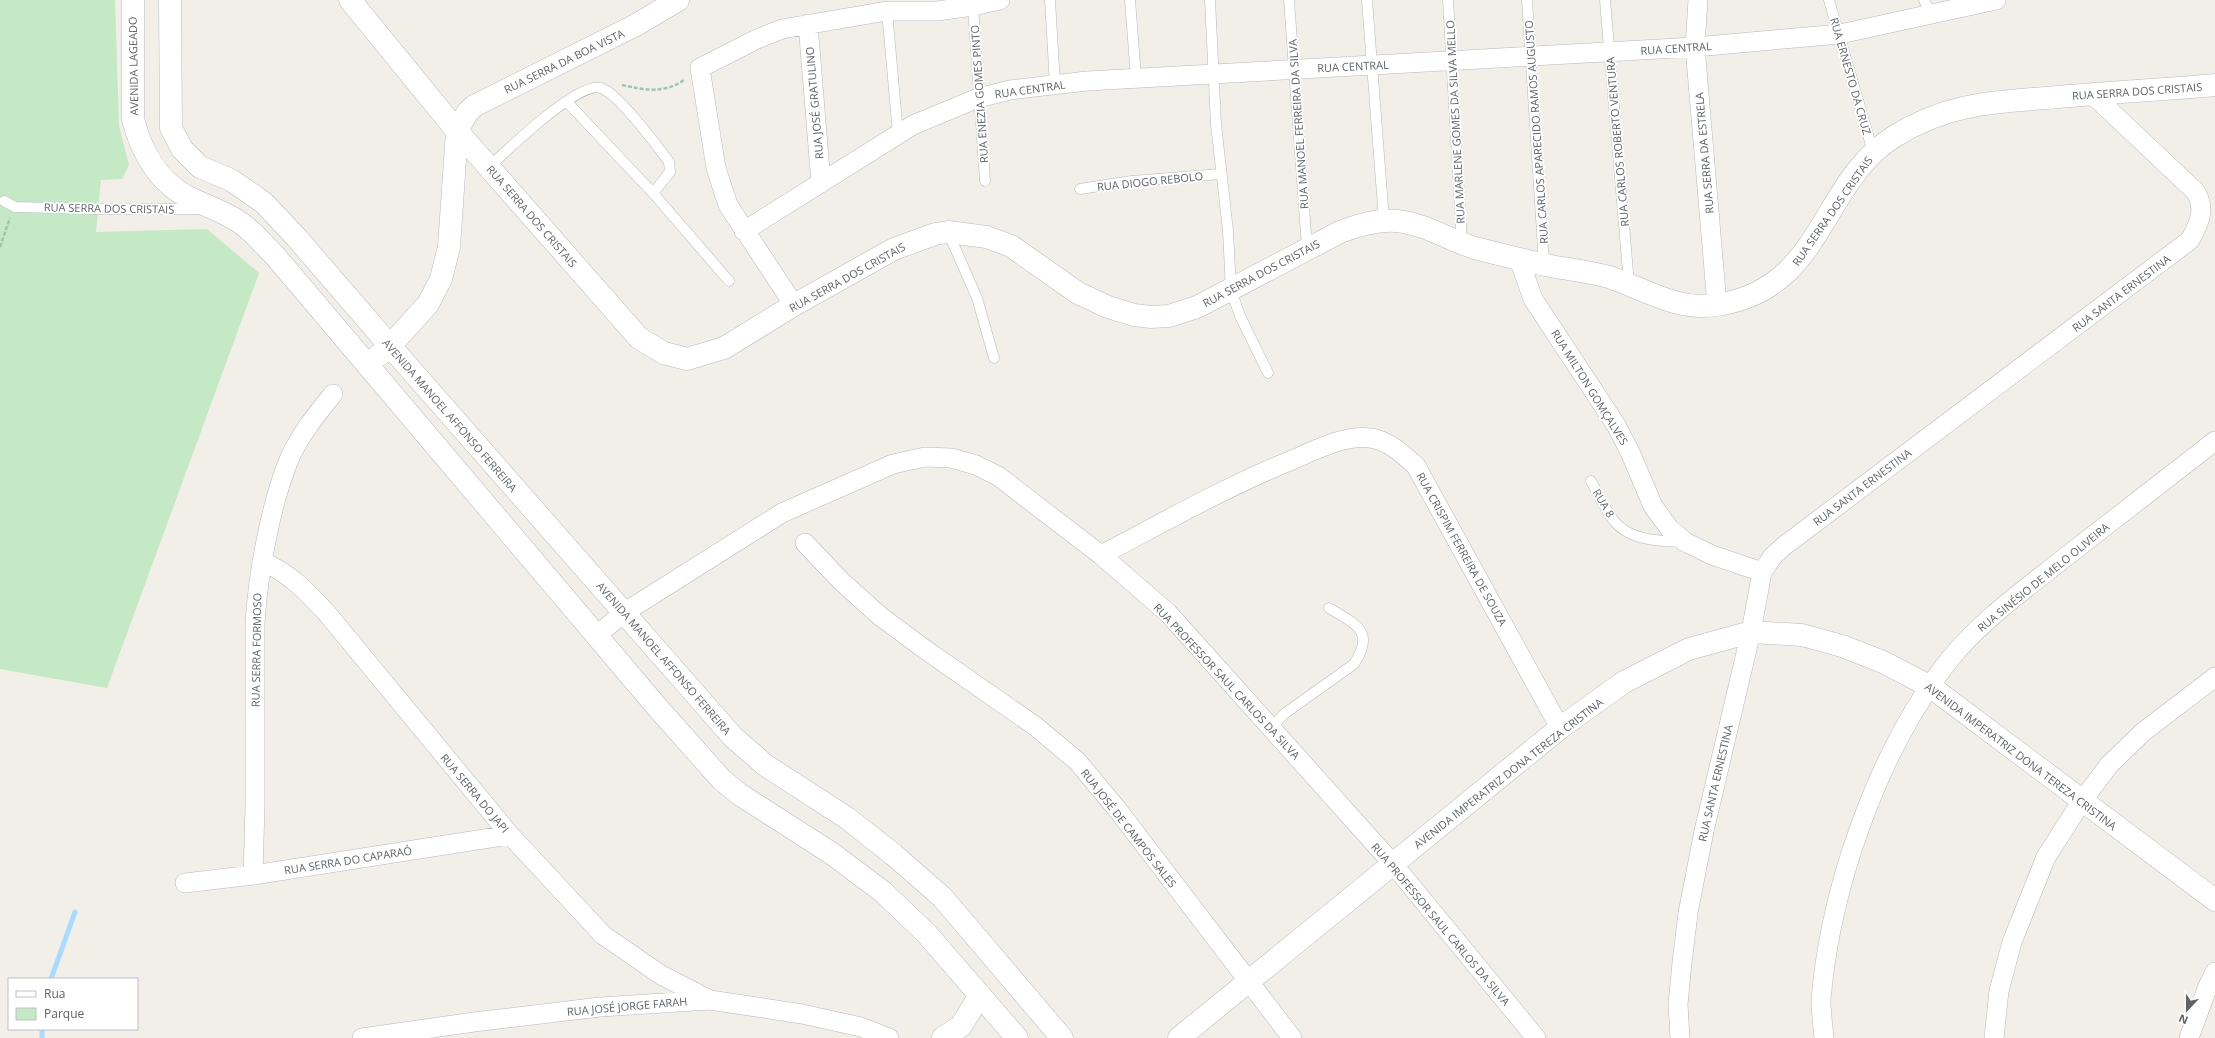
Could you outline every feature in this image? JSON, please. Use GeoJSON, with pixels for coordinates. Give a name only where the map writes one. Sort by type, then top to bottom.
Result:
{"type":"FeatureCollection","features":[{"type":"Feature","properties":{"kind":"main road","name":"AVENIDA LAGEADO"},"geometry":{"type":"LineString","coordinates":[[133,0],[133,119],[138,138],[148,158],[165,180],[187,197],[215,209],[238,222],[276,257],[367,364]]}},
{"type":"Feature","properties":{"kind":"main road"},"geometry":{"type":"LineString","coordinates":[[138,138],[171,128],[170,0]]}},
{"type":"Feature","properties":{"kind":"main road","name":"RUA SERRA DOS CRISTAIS"},"geometry":{"type":"LineString","coordinates":[[350,0],[457,131],[639,338],[664,353],[687,359],[724,348],[794,305],[894,249],[922,238],[948,232],[987,237],[1011,246],[1078,293],[1108,306],[1134,314],[1151,317],[1169,316],[1197,307],[1307,248],[1357,225],[1384,220],[1416,224],[1462,243],[1519,259],[1607,277],[1629,284],[1666,300],[1691,307],[1718,305],[1756,293],[1782,278],[1801,257],[1850,181],[1873,152],[1913,126],[1943,112],[1984,103],[2215,85]]}},
{"type":"Feature","properties":{"kind":"main road","name":"RUA SERRA DA BOA VISTA"},"geometry":{"type":"LineString","coordinates":[[457,131],[467,113],[474,106],[636,25],[678,0]]}},
{"type":"Feature","properties":{"kind":"main road","name":"AVENIDA MANOEL AFFONSO FERREIRA"},"geometry":{"type":"LineString","coordinates":[[171,128],[182,149],[189,158],[200,167],[231,180],[253,194],[264,203],[300,241],[390,346],[733,737],[765,765],[853,823],[894,855],[942,897],[1062,1038]]}},
{"type":"Feature","properties":{"kind":"main road"},"geometry":{"type":"LineString","coordinates":[[457,131],[449,247],[441,280],[428,304],[390,346],[367,364],[721,779],[739,794],[830,853],[883,892],[926,933],[1017,1038]]}},
{"type":"Feature","properties":{"kind":"main road","name":"AVENIDA IMPERATRIZ DONA TEREZA CRISTINA"},"geometry":{"type":"LineString","coordinates":[[1179,1038],[1248,984],[1560,728],[1624,682],[1689,649],[1751,632],[1802,635],[1842,646],[1883,662],[1931,687],[2215,900]]}},
{"type":"Feature","properties":{"kind":"main road"},"geometry":{"type":"LineString","coordinates":[[943,1038],[961,1026],[980,994]]}},
{"type":"Feature","properties":{"kind":"street"},"geometry":{"type":"LineString","coordinates":[[794,305],[728,205],[716,168],[700,68],[757,39],[782,29],[890,6],[937,11],[973,6],[1000,0]]}},
{"type":"Feature","properties":{"kind":"street","name":"RUA SERRA DA ESTRELA"},"geometry":{"type":"LineString","coordinates":[[1698,0],[1695,47],[1718,305]]}},
{"type":"Feature","properties":{"kind":"street","name":"RUA CENTRAL"},"geometry":{"type":"LineString","coordinates":[[744,231],[913,125],[978,98],[1010,90],[1136,78],[1215,75],[1695,47],[1840,34],[1927,7],[1996,0]]}},
{"type":"Feature","properties":{"kind":"street","name":"RUA JOSÉ GRATULINO"},"geometry":{"type":"LineString","coordinates":[[808,24],[821,183]]}},
{"type":"Feature","properties":{"kind":"street","name":"RUA SANTA ERNESTINA"},"geometry":{"type":"LineString","coordinates":[[1680,1038],[1678,1004],[1688,913],[1704,831],[1751,632],[1762,572],[1773,556],[1784,546],[2190,240],[2200,220],[2202,210],[2201,201],[2196,192],[2092,94]]}},
{"type":"Feature","properties":{"kind":"street","name":"RUA MILTON GOMÇALVES"},"geometry":{"type":"LineString","coordinates":[[1519,259],[1533,299],[1616,425],[1630,452],[1653,506],[1669,528],[1685,542],[1712,555],[1762,572]]}},
{"type":"Feature","properties":{"kind":"street","name":"RUA SERRA FORMOSO"},"geometry":{"type":"LineString","coordinates":[[253,875],[255,806],[254,623],[262,561],[288,462],[308,424],[333,394]]}},
{"type":"Feature","properties":{"kind":"street","name":"RUA CRISPIM FERREIRA DE SOUZA"},"geometry":{"type":"LineString","coordinates":[[1101,555],[1245,479],[1348,439],[1371,438],[1400,451],[1416,466],[1560,728]]}},
{"type":"Feature","properties":{"kind":"street","name":"RUA SINÉSIO DE MELO OLIVEIRA"},"geometry":{"type":"LineString","coordinates":[[1824,1038],[1821,1002],[1827,954],[1842,880],[1862,817],[1886,760],[1904,725],[1950,659],[1976,631],[2016,596],[2215,441]]}},
{"type":"Feature","properties":{"kind":"street","name":"RUA PROFESSOR SAUL CARLOS DA SILVA"},"geometry":{"type":"LineString","coordinates":[[597,635],[624,612],[782,513],[893,464],[925,457],[951,458],[976,465],[998,476],[1101,555],[1168,613],[1393,864],[1536,1038]]}},
{"type":"Feature","properties":{"kind":"street","name":"RUA JOSÉ DE CAMPOS SALES"},"geometry":{"type":"LineString","coordinates":[[805,543],[841,581],[880,616],[923,648],[1035,726],[1076,761],[1116,808],[1248,984],[1292,1038]]}},
{"type":"Feature","properties":{"kind":"street","name":"RUA SERRA DO JAPI"},"geometry":{"type":"LineString","coordinates":[[262,561],[283,571],[300,584],[325,611],[510,836],[603,935],[661,974],[710,1000]]}},
{"type":"Feature","properties":{"kind":"street"},"geometry":{"type":"LineString","coordinates":[[1994,1038],[1999,991],[2012,942],[2046,857],[2082,801],[2109,765],[2143,732],[2215,677]]}},
{"type":"Feature","properties":{"kind":"street","name":"RUA SERRA DO CAPARAÓ"},"geometry":{"type":"LineString","coordinates":[[185,883],[253,875],[510,836]]}},
{"type":"Feature","properties":{"kind":"street"},"geometry":{"type":"LineString","coordinates":[[2189,1038],[2208,986],[2215,972]]}},
{"type":"Feature","properties":{"kind":"street","name":"RUA JOSÉ JORGE FARAH"},"geometry":{"type":"LineString","coordinates":[[362,1038],[474,1022],[600,1007],[710,1000],[753,1005],[861,1027],[889,1038]]}},
{"type":"Feature","properties":{"kind":"lane"},"geometry":{"type":"LineString","coordinates":[[1050,0],[1055,85]]}},
{"type":"Feature","properties":{"kind":"lane"},"geometry":{"type":"LineString","coordinates":[[1130,0],[1136,78]]}},
{"type":"Feature","properties":{"kind":"lane"},"geometry":{"type":"LineString","coordinates":[[1210,0],[1221,174],[1231,290],[1240,316],[1268,373]]}},
{"type":"Feature","properties":{"kind":"lane","name":"RUA MANOEL FERREIRA DA SILVA"},"geometry":{"type":"LineString","coordinates":[[1289,0],[1307,248]]}},
{"type":"Feature","properties":{"kind":"lane"},"geometry":{"type":"LineString","coordinates":[[1367,0],[1384,220]]}},
{"type":"Feature","properties":{"kind":"lane","name":"RUA MARLENE GOMES DA SILVA MELLO"},"geometry":{"type":"LineString","coordinates":[[1448,0],[1462,243]]}},
{"type":"Feature","properties":{"kind":"lane","name":"RUA CARLOS APARECIDO RAMOS AUGUSTO"},"geometry":{"type":"LineString","coordinates":[[1527,0],[1532,56],[1544,265]]}},
{"type":"Feature","properties":{"kind":"lane","name":"RUA CARLOS ROBERTO VENTURA"},"geometry":{"type":"LineString","coordinates":[[1605,0],[1629,284]]}},
{"type":"Feature","properties":{"kind":"lane","name":"RUA ERNESTO DA CRUZ"},"geometry":{"type":"LineString","coordinates":[[1829,0],[1873,152]]}},
{"type":"Feature","properties":{"kind":"lane"},"geometry":{"type":"LineString","coordinates":[[890,6],[898,134]]}},
{"type":"Feature","properties":{"kind":"lane","name":"RUA ENEZIA GOMES PINTO"},"geometry":{"type":"LineString","coordinates":[[973,6],[978,98],[985,181]]}},
{"type":"Feature","properties":{"kind":"lane"},"geometry":{"type":"LineString","coordinates":[[489,167],[549,114],[583,90],[594,87],[602,88],[617,99],[669,162],[670,172],[653,193]]}},
{"type":"Feature","properties":{"kind":"lane"},"geometry":{"type":"LineString","coordinates":[[567,102],[653,193],[729,281]]}},
{"type":"Feature","properties":{"kind":"lane","name":"RUA DIOGO REBOLO"},"geometry":{"type":"LineString","coordinates":[[1080,188],[1132,181],[1221,174]]}},
{"type":"Feature","properties":{"kind":"lane","name":"RUA SERRA DOS CRISTAIS"},"geometry":{"type":"LineString","coordinates":[[4,201],[15,207],[215,209]]}},
{"type":"Feature","properties":{"kind":"lane"},"geometry":{"type":"LineString","coordinates":[[948,232],[977,298],[994,358]]}},
{"type":"Feature","properties":{"kind":"lane","name":"RUA 8"},"geometry":{"type":"LineString","coordinates":[[1591,481],[1615,522],[1636,536],[1661,542],[1685,542]]}},
{"type":"Feature","properties":{"kind":"lane"},"geometry":{"type":"LineString","coordinates":[[1271,728],[1284,714],[1354,664],[1362,652],[1364,639],[1358,626],[1329,608]]}},
{"type":"Feature","properties":{"kind":"path"},"geometry":{"type":"LineString","coordinates":[[616,84],[656,91],[675,86],[700,68]]}},
{"type":"Feature","properties":{"kind":"path"},"geometry":{"type":"LineString","coordinates":[[0,247],[15,207]]}},
{"type":"Feature","properties":{"kind":"green space"},"geometry":{"type":"Polygon","coordinates":[[[0,0],[115,0],[119,126],[129,165],[122,179],[101,180],[96,232],[207,229],[259,273],[107,688],[0,669],[0,0]]]}},
{"type":"Feature","properties":{"kind":"waterway"},"geometry":{"type":"LineString","coordinates":[[51,978],[75,912]]}},
{"type":"Feature","properties":{"kind":"waterway"},"geometry":{"type":"LineString","coordinates":[[42,1030],[42,1038]]}}]}
